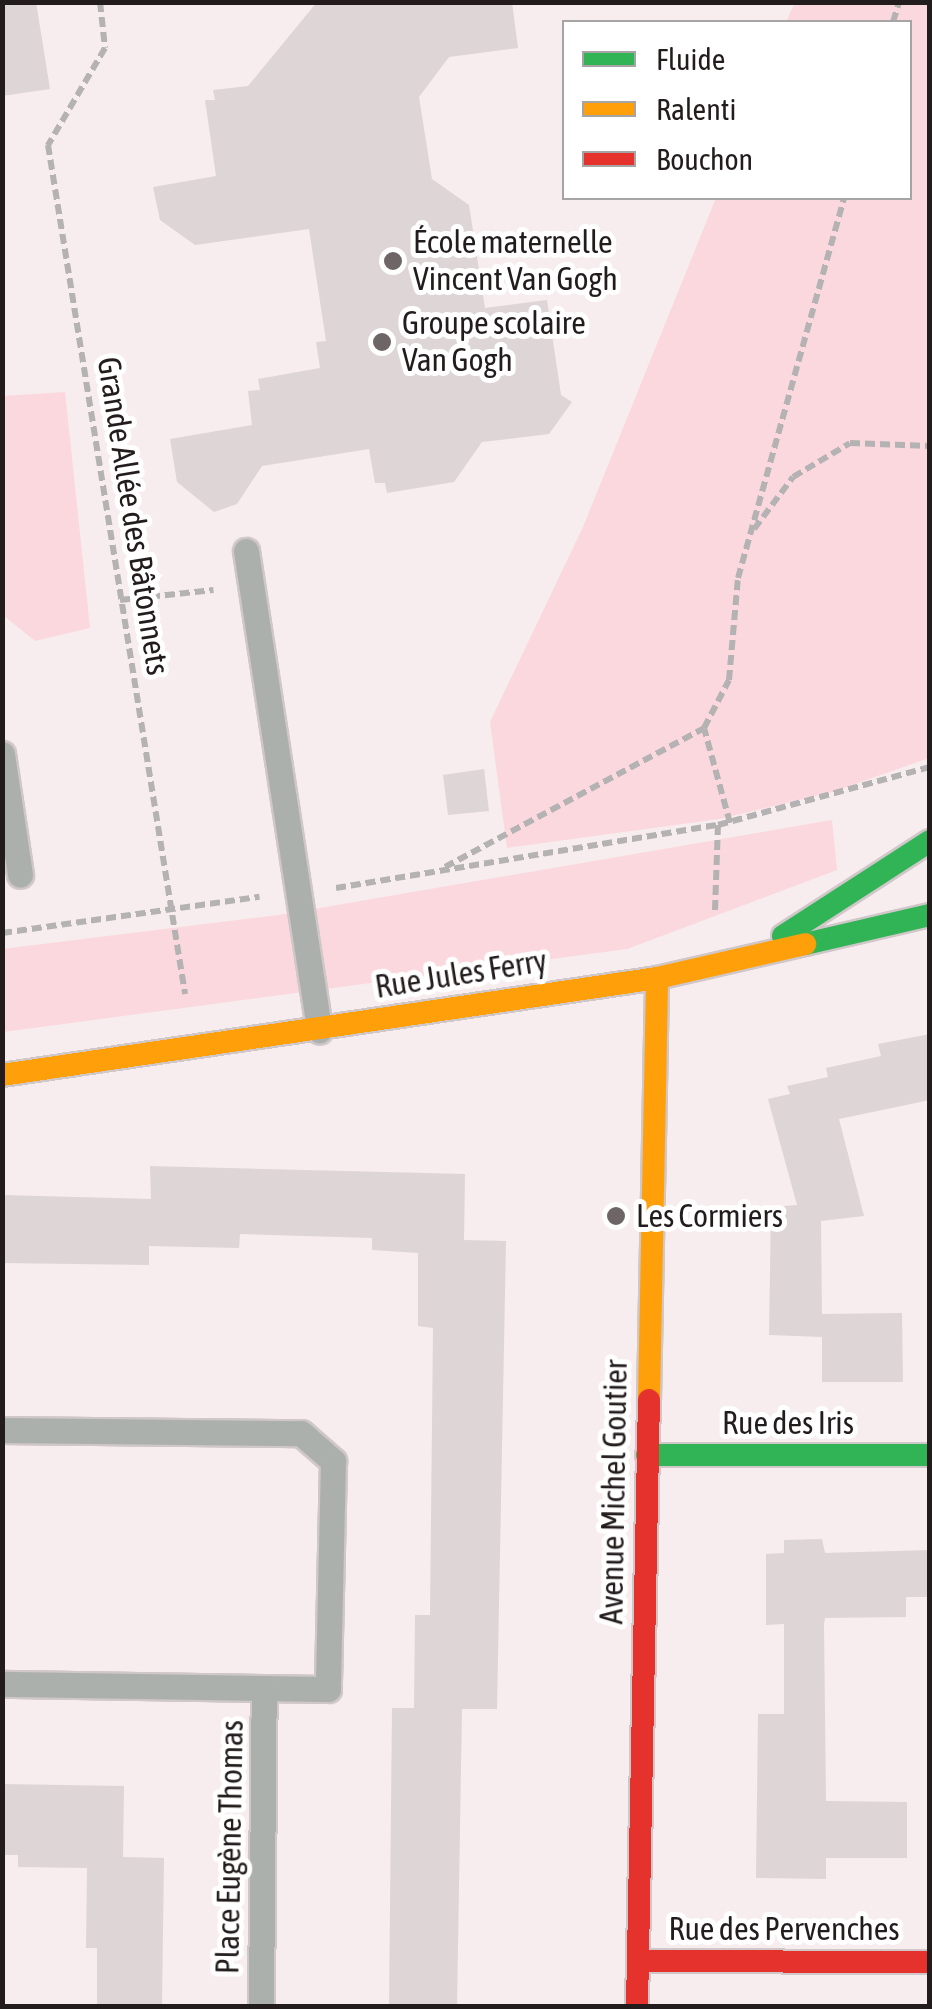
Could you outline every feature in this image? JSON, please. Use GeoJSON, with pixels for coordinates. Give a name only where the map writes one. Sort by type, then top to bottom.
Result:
{"type":"FeatureCollection","features":[{"type":"Feature","properties":{"kind":"street"},"geometry":{"type":"LineString","coordinates":[[747,959],[930,841]]}},
{"type":"Feature","properties":{"kind":"street","name":"Rue Jules Ferry"},"geometry":{"type":"LineString","coordinates":[[2,1075],[194,1051],[657,978],[928,917]]}},
{"type":"Feature","properties":{"kind":"street","name":"Avenue Michel Goutier"},"geometry":{"type":"LineString","coordinates":[[637,2006],[657,978]]}},
{"type":"Feature","properties":{"kind":"street","name":"Rue des Iris"},"geometry":{"type":"LineString","coordinates":[[648,1455],[930,1455]]}},
{"type":"Feature","properties":{"kind":"street","name":"Rue des Pervenches"},"geometry":{"type":"LineString","coordinates":[[638,1962],[930,1962]]}},
{"type":"Feature","properties":{"kind":"lane"},"geometry":{"type":"LineString","coordinates":[[246,551],[319,1030]]}},
{"type":"Feature","properties":{"kind":"lane"},"geometry":{"type":"LineString","coordinates":[[2,754],[20,875]]}},
{"type":"Feature","properties":{"kind":"lane","name":"Place Eugène Thomas"},"geometry":{"type":"LineString","coordinates":[[2,1430],[300,1433],[334,1461],[328,1689],[2,1684]]}},
{"type":"Feature","properties":{"kind":"lane","name":"Place Eugène Thomas"},"geometry":{"type":"LineString","coordinates":[[261,2006],[264,1688]]}},
{"type":"Feature","properties":{"kind":"path","name":"Grande Allée des Bâtonnets"},"geometry":{"type":"LineString","coordinates":[[100,2],[106,48],[48,145],[194,1051]]}},
{"type":"Feature","properties":{"kind":"path"},"geometry":{"type":"LineString","coordinates":[[438,872],[704,728],[729,680],[738,578],[843,200]]}},
{"type":"Feature","properties":{"kind":"path"},"geometry":{"type":"LineString","coordinates":[[750,534],[792,478],[850,443],[930,446]]}},
{"type":"Feature","properties":{"kind":"path"},"geometry":{"type":"LineString","coordinates":[[120,600],[251,586]]}},
{"type":"Feature","properties":{"kind":"path"},"geometry":{"type":"LineString","coordinates":[[704,728],[730,823]]}},
{"type":"Feature","properties":{"kind":"path"},"geometry":{"type":"LineString","coordinates":[[320,890],[718,826],[930,767]]}},
{"type":"Feature","properties":{"kind":"path"},"geometry":{"type":"LineString","coordinates":[[714,922],[718,826]]}},
{"type":"Feature","properties":{"kind":"path"},"geometry":{"type":"LineString","coordinates":[[2,933],[277,895]]}},
{"type":"Feature","properties":{"kind":"shaded area"},"geometry":{"type":"Polygon","coordinates":[[[795,2],[929,3],[929,758],[832,792],[719,819],[507,848],[490,722],[583,527],[715,200],[912,200],[912,20],[787,20],[795,2]]]}},
{"type":"Feature","properties":{"kind":"shaded area"},"geometry":{"type":"Polygon","coordinates":[[[65,392],[90,628],[35,641],[3,615],[3,396],[65,392]]]}},
{"type":"Feature","properties":{"kind":"shaded area"},"geometry":{"type":"Polygon","coordinates":[[[832,820],[837,870],[627,949],[3,1032],[2,949],[279,915],[832,820]]]}},
{"type":"Feature","properties":{"kind":"building"},"geometry":{"type":"Polygon","coordinates":[[[2,2],[36,2],[50,89],[2,96],[2,2]]]}},
{"type":"Feature","properties":{"kind":"building"},"geometry":{"type":"Polygon","coordinates":[[[317,2],[512,2],[518,48],[449,57],[419,97],[432,179],[469,205],[485,308],[547,300],[561,395],[572,402],[549,434],[482,442],[454,482],[387,493],[385,483],[375,483],[369,449],[262,466],[237,504],[214,512],[177,482],[170,439],[252,425],[248,391],[260,390],[258,379],[320,368],[316,342],[326,341],[309,229],[195,245],[160,220],[153,187],[216,176],[205,100],[215,100],[213,90],[248,86],[317,2]]]}},
{"type":"Feature","properties":{"kind":"building"},"geometry":{"type":"Polygon","coordinates":[[[484,769],[489,811],[448,815],[443,775],[484,769]]]}},
{"type":"Feature","properties":{"kind":"building"},"geometry":{"type":"Polygon","coordinates":[[[930,1034],[930,1100],[839,1119],[864,1216],[821,1221],[822,1314],[902,1313],[903,1382],[822,1382],[822,1337],[769,1335],[771,1207],[797,1205],[768,1099],[790,1094],[787,1086],[828,1077],[826,1068],[881,1056],[878,1044],[930,1034]]]}},
{"type":"Feature","properties":{"kind":"building"},"geometry":{"type":"Polygon","coordinates":[[[150,1166],[465,1174],[464,1240],[506,1241],[497,1709],[462,1709],[457,2006],[389,2006],[392,1708],[414,1708],[415,1615],[430,1615],[433,1328],[418,1326],[418,1253],[372,1250],[372,1238],[240,1234],[239,1248],[149,1246],[149,1265],[2,1263],[2,1195],[151,1199],[150,1166]]]}},
{"type":"Feature","properties":{"kind":"building"},"geometry":{"type":"Polygon","coordinates":[[[822,1539],[825,1553],[930,1550],[930,1597],[906,1597],[906,1617],[825,1618],[824,1624],[826,1801],[907,1802],[907,1858],[826,1858],[826,1879],[756,1878],[758,1714],[784,1714],[784,1624],[766,1625],[766,1554],[784,1553],[784,1540],[822,1539]]]}},
{"type":"Feature","properties":{"kind":"building"},"geometry":{"type":"Polygon","coordinates":[[[2,1784],[124,1786],[123,1857],[164,1858],[162,2006],[97,2006],[97,1948],[86,1948],[87,1868],[18,1867],[18,1855],[2,1855],[2,1784]]]}},
{"type":"Feature","properties":{"kind":"traffic: fast"},"geometry":{"type":"LineString","coordinates":[[783,936],[930,841]]}},
{"type":"Feature","properties":{"kind":"traffic: fast"},"geometry":{"type":"LineString","coordinates":[[805,944],[930,915]]}},
{"type":"Feature","properties":{"kind":"traffic: fast"},"geometry":{"type":"LineString","coordinates":[[647,1455],[930,1455]]}},
{"type":"Feature","properties":{"kind":"traffic: slow"},"geometry":{"type":"LineString","coordinates":[[2,1075],[657,978],[805,944]]}},
{"type":"Feature","properties":{"kind":"traffic: slow"},"geometry":{"type":"LineString","coordinates":[[649,1400],[657,978]]}},
{"type":"Feature","properties":{"kind":"traffic: jam"},"geometry":{"type":"LineString","coordinates":[[637,2006],[649,1400]]}},
{"type":"Feature","properties":{"kind":"traffic: jam"},"geometry":{"type":"LineString","coordinates":[[638,1961],[930,1962]]}},
{"type":"Feature","properties":{"kind":"place","name":"École maternelle Vincent Van Gogh"},"geometry":{"type":"Point","coordinates":[393,261]}},
{"type":"Feature","properties":{"kind":"place","name":"Groupe scolaire Van Gogh"},"geometry":{"type":"Point","coordinates":[382,342]}},
{"type":"Feature","properties":{"kind":"place","name":"Les Cormiers"},"geometry":{"type":"Point","coordinates":[616,1216]}}]}
